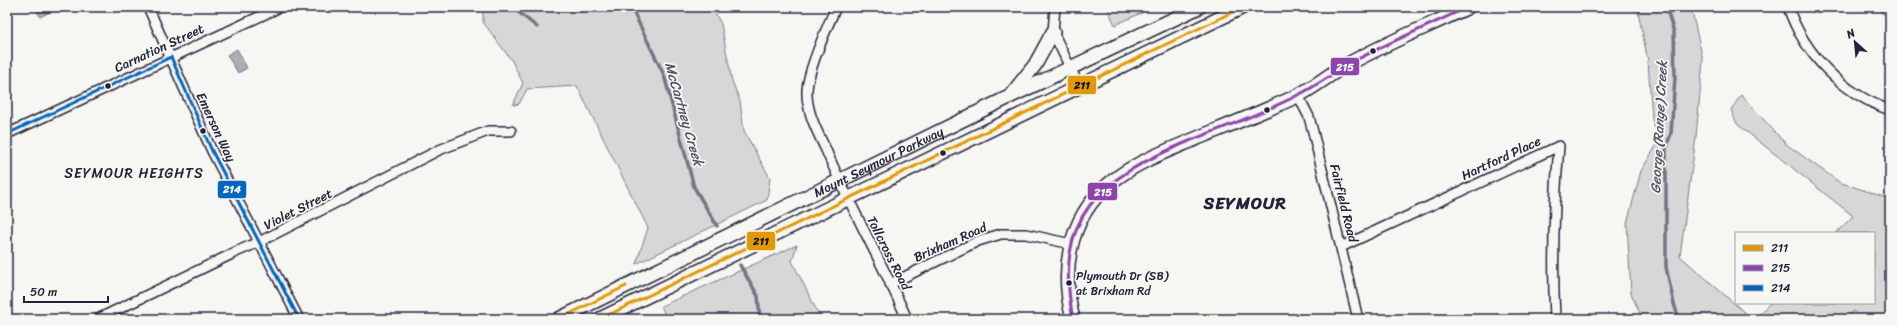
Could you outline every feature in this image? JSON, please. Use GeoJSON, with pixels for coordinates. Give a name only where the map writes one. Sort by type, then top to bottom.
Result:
{"type":"FeatureCollection","features":[{"type":"Feature","properties":{"kind":"main road","name":"Mount Seymour Parkway"},"geometry":{"type":"LineString","coordinates":[[559,319],[1010,97],[1199,7]]}},
{"type":"Feature","properties":{"kind":"main road","name":"Mount Seymour Parkway"},"geometry":{"type":"LineString","coordinates":[[600,319],[1243,7]]}},
{"type":"Feature","properties":{"kind":"main road"},"geometry":{"type":"LineString","coordinates":[[1073,319],[1066,280],[1071,244],[1079,223],[1091,204],[1104,189],[1118,177],[1165,151],[1298,95],[1344,67],[1468,7]]}},
{"type":"Feature","properties":{"kind":"main road"},"geometry":{"type":"LineString","coordinates":[[1010,97],[1035,65],[1053,32]]}},
{"type":"Feature","properties":{"kind":"street","name":"Emerson Way"},"geometry":{"type":"LineString","coordinates":[[148,7],[212,151],[299,319]]}},
{"type":"Feature","properties":{"kind":"street","name":"Carnation Street"},"geometry":{"type":"LineString","coordinates":[[7,134],[280,7]]}},
{"type":"Feature","properties":{"kind":"street","name":"Tollcross Road"},"geometry":{"type":"LineString","coordinates":[[836,7],[808,76],[806,90],[811,116],[840,182],[907,319]]}},
{"type":"Feature","properties":{"kind":"street"},"geometry":{"type":"LineString","coordinates":[[1055,7],[1053,32],[1079,86]]}},
{"type":"Feature","properties":{"kind":"street"},"geometry":{"type":"LineString","coordinates":[[1788,7],[1799,33],[1827,70],[1842,84],[1874,104],[1890,110]]}},
{"type":"Feature","properties":{"kind":"street","name":"Fairfield Road"},"geometry":{"type":"LineString","coordinates":[[1298,95],[1309,116],[1358,319]]}},
{"type":"Feature","properties":{"kind":"street","name":"Violet Street"},"geometry":{"type":"LineString","coordinates":[[98,319],[259,242],[439,150],[488,131],[511,131]]}},
{"type":"Feature","properties":{"kind":"street","name":"Hartford Place"},"geometry":{"type":"LineString","coordinates":[[1341,247],[1559,146],[1555,204],[1553,290],[1555,319]]}},
{"type":"Feature","properties":{"kind":"street","name":"Brixham Road"},"geometry":{"type":"LineString","coordinates":[[890,284],[978,241],[1001,234],[1026,234],[1071,244]]}},
{"type":"Feature","properties":{"kind":"shaded area"},"geometry":{"type":"Polygon","coordinates":[[[35,7],[57,7],[58,8],[40,17],[35,7]]]}},
{"type":"Feature","properties":{"kind":"shaded area"},"geometry":{"type":"Polygon","coordinates":[[[483,7],[557,7],[583,12],[584,7],[712,7],[721,24],[732,81],[740,101],[744,131],[770,178],[767,200],[636,264],[648,228],[577,86],[527,89],[519,104],[513,105],[523,83],[512,61],[483,22],[483,7]]]}},
{"type":"Feature","properties":{"kind":"shaded area"},"geometry":{"type":"Polygon","coordinates":[[[1107,7],[1154,7],[1115,25],[1107,7]]]}},
{"type":"Feature","properties":{"kind":"shaded area"},"geometry":{"type":"Polygon","coordinates":[[[1637,7],[1691,7],[1703,60],[1696,137],[1680,256],[1752,319],[1642,319],[1631,293],[1627,223],[1641,171],[1659,141],[1652,119],[1648,61],[1637,7]]]}},
{"type":"Feature","properties":{"kind":"shaded area"},"geometry":{"type":"Polygon","coordinates":[[[1876,7],[1890,7],[1890,21],[1876,7]]]}},
{"type":"Feature","properties":{"kind":"shaded area"},"geometry":{"type":"Polygon","coordinates":[[[237,49],[247,68],[238,73],[227,55],[237,49]]]}},
{"type":"Feature","properties":{"kind":"shaded area"},"geometry":{"type":"Polygon","coordinates":[[[1741,95],[1786,144],[1839,182],[1890,199],[1890,319],[1859,319],[1854,311],[1845,319],[1755,319],[1769,304],[1875,304],[1875,232],[1837,232],[1853,216],[1737,124],[1731,110],[1741,95]]]}},
{"type":"Feature","properties":{"kind":"shaded area"},"geometry":{"type":"Polygon","coordinates":[[[797,245],[792,261],[821,319],[667,319],[661,306],[797,245]]]}},
{"type":"Feature","properties":{"kind":"waterway"},"geometry":{"type":"LineString","coordinates":[[512,7],[537,27]]}},
{"type":"Feature","properties":{"kind":"waterway","name":"McCartney Creek"},"geometry":{"type":"LineString","coordinates":[[631,7],[664,75],[694,187],[717,226]]}},
{"type":"Feature","properties":{"kind":"waterway","name":"George (Range) Creek"},"geometry":{"type":"LineString","coordinates":[[1666,7],[1674,32],[1675,78],[1671,133],[1666,149],[1666,267],[1674,304],[1679,319]]}},
{"type":"Feature","properties":{"kind":"waterway","name":"McCartney Creek"},"geometry":{"type":"LineString","coordinates":[[740,265],[758,296],[760,319]]}},
{"type":"Feature","properties":{"kind":"transit line","name":"211"},"geometry":{"type":"LineString","coordinates":[[600,319],[1243,7]]}},
{"type":"Feature","properties":{"kind":"transit line","name":"215"},"geometry":{"type":"LineString","coordinates":[[1073,319],[1069,283],[1070,253],[1077,227],[1090,206],[1107,187],[1129,171],[1156,156],[1283,103],[1312,88],[1358,59],[1468,7]]}},
{"type":"Feature","properties":{"kind":"transit line","name":"214"},"geometry":{"type":"LineString","coordinates":[[171,57],[212,151],[299,319]]}},
{"type":"Feature","properties":{"kind":"transit line","name":"214"},"geometry":{"type":"LineString","coordinates":[[7,134],[171,57]]}},
{"type":"Feature","properties":{"kind":"transit line","name":"211"},"geometry":{"type":"LineString","coordinates":[[559,319],[626,286]]}},
{"type":"Feature","properties":{"kind":"place","name":"Plymouth Dr (SB) at Brixham Rd"},"geometry":{"type":"Point","coordinates":[1069,283]}},
{"type":"Feature","properties":{"kind":"district","name":"SEYMOUR HEIGHTS"},"geometry":{"type":"Point","coordinates":[134,173]}},
{"type":"Feature","properties":{"kind":"district","name":"SEYMOUR"},"geometry":{"type":"Point","coordinates":[1245,203]}}]}
